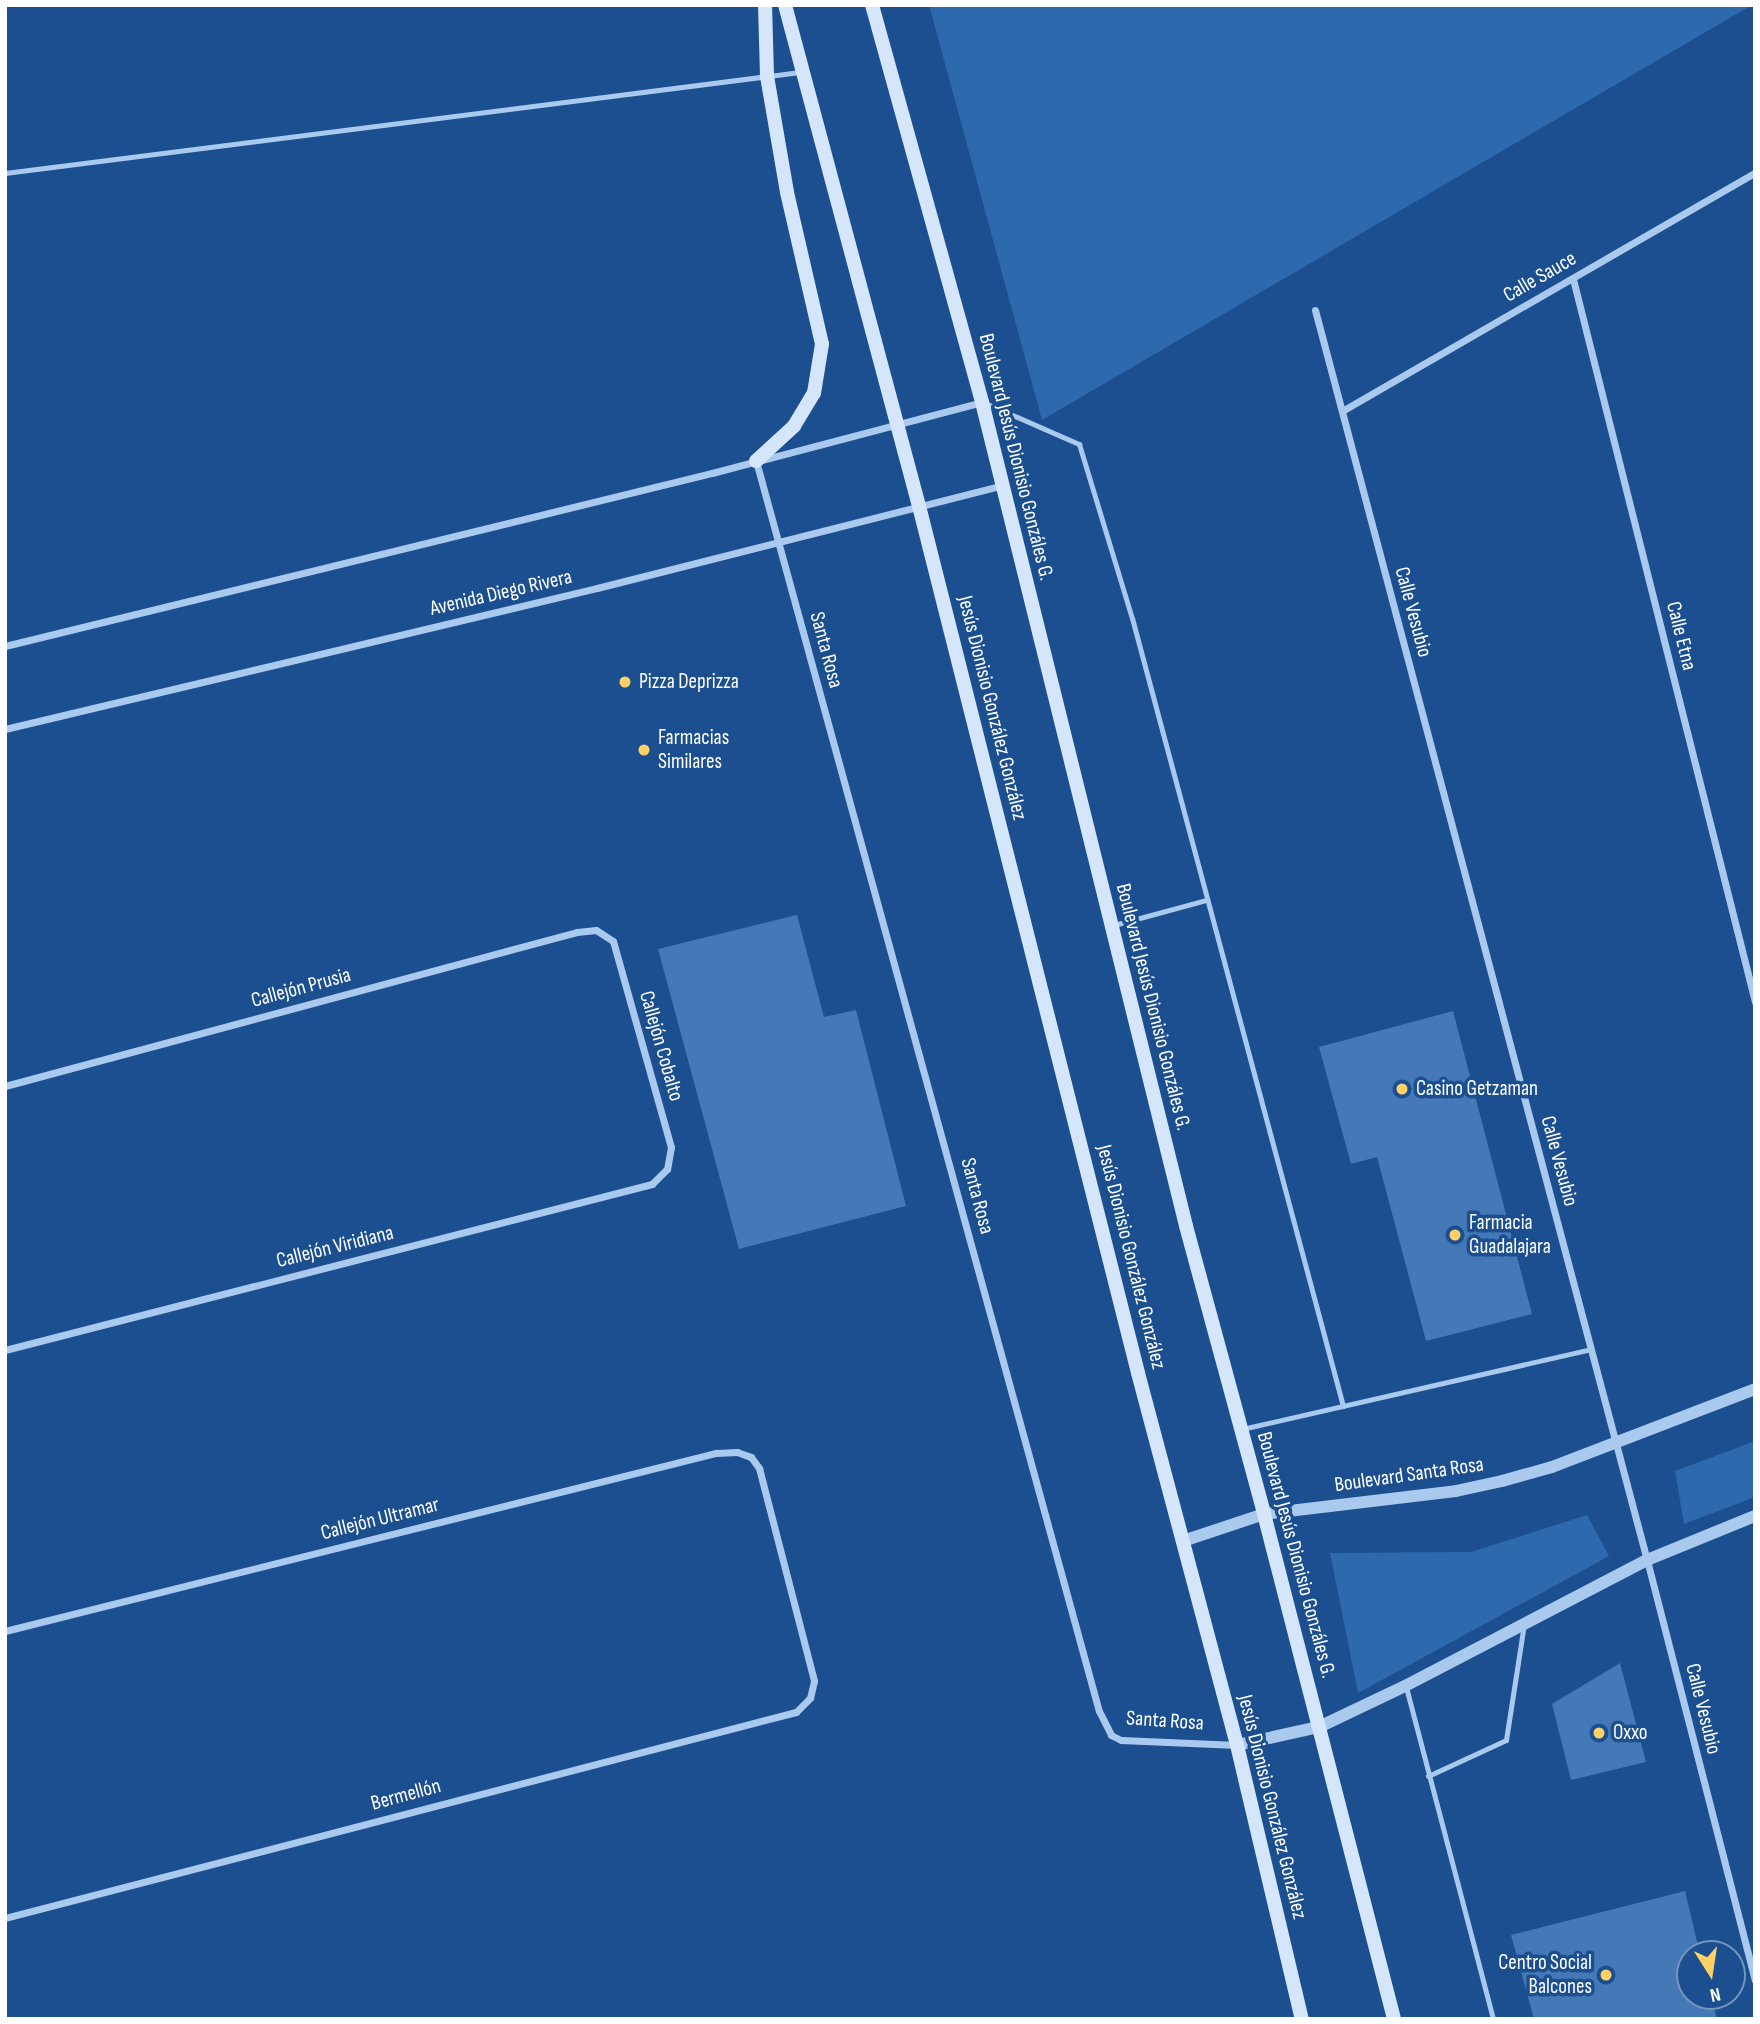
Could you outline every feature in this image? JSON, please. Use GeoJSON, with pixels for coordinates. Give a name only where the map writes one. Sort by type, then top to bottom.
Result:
{"type":"FeatureCollection","features":[{"type":"Feature","properties":{"kind":"main road"},"geometry":{"type":"LineString","coordinates":[[756,461],[794,426],[814,393],[822,344],[787,192],[767,76],[765,5]]}},
{"type":"Feature","properties":{"kind":"main road"},"geometry":{"type":"LineString","coordinates":[[785,5],[919,506]]}},
{"type":"Feature","properties":{"kind":"main road","name":"Boulevard Jesús Dionisio Gonzáles G."},"geometry":{"type":"LineString","coordinates":[[872,5],[982,402],[1186,1226],[1242,1429],[1394,2019]]}},
{"type":"Feature","properties":{"kind":"main road","name":"Jesús Dionisio González González"},"geometry":{"type":"LineString","coordinates":[[919,506],[1182,1541],[1237,1745],[1302,2019]]}},
{"type":"Feature","properties":{"kind":"street","name":"Calle Sauce"},"geometry":{"type":"LineString","coordinates":[[1342,411],[1755,173]]}},
{"type":"Feature","properties":{"kind":"street","name":"Calle Etna"},"geometry":{"type":"LineString","coordinates":[[1573,279],[1755,1002]]}},
{"type":"Feature","properties":{"kind":"street","name":"Calle Vesubio"},"geometry":{"type":"LineString","coordinates":[[1315,310],[1647,1560],[1755,1980]]}},
{"type":"Feature","properties":{"kind":"street"},"geometry":{"type":"LineString","coordinates":[[5,646],[756,461],[982,402]]}},
{"type":"Feature","properties":{"kind":"street","name":"Santa Rosa"},"geometry":{"type":"LineString","coordinates":[[756,461],[1099,1711],[1111,1735],[1121,1740],[1237,1745],[1319,1727]]}},
{"type":"Feature","properties":{"kind":"street","name":"Avenida Diego Rivera"},"geometry":{"type":"LineString","coordinates":[[5,729],[1003,485]]}},
{"type":"Feature","properties":{"kind":"street","name":"Callejón Prusia"},"geometry":{"type":"LineString","coordinates":[[5,1086],[577,932],[596,930],[607,934]]}},
{"type":"Feature","properties":{"kind":"street","name":"Callejón Cobalto"},"geometry":{"type":"LineString","coordinates":[[607,934],[613,941],[671,1147],[667,1169]]}},
{"type":"Feature","properties":{"kind":"street","name":"Callejón Viridiana"},"geometry":{"type":"LineString","coordinates":[[5,1350],[652,1184],[667,1169]]}},
{"type":"Feature","properties":{"kind":"street","name":"Boulevard Santa Rosa"},"geometry":{"type":"LineString","coordinates":[[1182,1541],[1264,1514],[1456,1491],[1552,1467],[1755,1389]]}},
{"type":"Feature","properties":{"kind":"street","name":"Callejón Ultramar"},"geometry":{"type":"LineString","coordinates":[[5,1631],[716,1453],[737,1452],[751,1457],[759,1468],[814,1681],[810,1698]]}},
{"type":"Feature","properties":{"kind":"street"},"geometry":{"type":"LineString","coordinates":[[1319,1727],[1405,1686],[1647,1560],[1755,1516]]}},
{"type":"Feature","properties":{"kind":"street","name":"Bermellón"},"geometry":{"type":"LineString","coordinates":[[5,1918],[796,1712],[810,1698]]}},
{"type":"Feature","properties":{"kind":"lane"},"geometry":{"type":"LineString","coordinates":[[5,173],[803,72]]}},
{"type":"Feature","properties":{"kind":"lane"},"geometry":{"type":"LineString","coordinates":[[982,402],[1079,444],[1132,618],[1343,1406]]}},
{"type":"Feature","properties":{"kind":"lane"},"geometry":{"type":"LineString","coordinates":[[1112,926],[1206,900]]}},
{"type":"Feature","properties":{"kind":"lane"},"geometry":{"type":"LineString","coordinates":[[1242,1429],[1591,1349]]}},
{"type":"Feature","properties":{"kind":"lane"},"geometry":{"type":"LineString","coordinates":[[1428,1776],[1506,1740],[1524,1624]]}},
{"type":"Feature","properties":{"kind":"lane"},"geometry":{"type":"LineString","coordinates":[[1405,1686],[1493,2019]]}},
{"type":"Feature","properties":{"kind":"shaded area"},"geometry":{"type":"Polygon","coordinates":[[[929,5],[1752,5],[1042,420],[929,5]]]}},
{"type":"Feature","properties":{"kind":"shaded area"},"geometry":{"type":"Polygon","coordinates":[[[1755,1441],[1755,1497],[1684,1524],[1675,1471],[1755,1441]]]}},
{"type":"Feature","properties":{"kind":"shaded area"},"geometry":{"type":"Polygon","coordinates":[[[1587,1515],[1609,1556],[1358,1693],[1330,1553],[1471,1552],[1587,1515]]]}},
{"type":"Feature","properties":{"kind":"building"},"geometry":{"type":"Polygon","coordinates":[[[797,915],[824,1017],[856,1010],[906,1206],[739,1249],[658,949],[797,915]]]}},
{"type":"Feature","properties":{"kind":"building"},"geometry":{"type":"Polygon","coordinates":[[[1453,1011],[1532,1314],[1426,1341],[1377,1157],[1351,1164],[1319,1047],[1453,1011]]]}},
{"type":"Feature","properties":{"kind":"building","name":"Oxxo"},"geometry":{"type":"Polygon","coordinates":[[[1620,1663],[1646,1762],[1571,1780],[1552,1704],[1620,1663]]]}},
{"type":"Feature","properties":{"kind":"building","name":"Centro Social Balcones"},"geometry":{"type":"Polygon","coordinates":[[[1685,1891],[1697,1940],[1676,1940],[1676,2010],[1715,2010],[1717,2019],[1534,2019],[1511,1935],[1685,1891]]]}},
{"type":"Feature","properties":{"kind":"place","name":"Pizza Deprizza"},"geometry":{"type":"Point","coordinates":[625,682]}},
{"type":"Feature","properties":{"kind":"place","name":"Farmacias Similares"},"geometry":{"type":"Point","coordinates":[644,750]}},
{"type":"Feature","properties":{"kind":"place","name":"Casino Getzaman"},"geometry":{"type":"Point","coordinates":[1402,1089]}},
{"type":"Feature","properties":{"kind":"place","name":"Farmacia Guadalajara"},"geometry":{"type":"Point","coordinates":[1455,1235]}},
{"type":"Feature","properties":{"kind":"place","name":"Oxxo"},"geometry":{"type":"Point","coordinates":[1599,1733]}},
{"type":"Feature","properties":{"kind":"place","name":"Centro Social Balcones"},"geometry":{"type":"Point","coordinates":[1606,1975]}}]}
